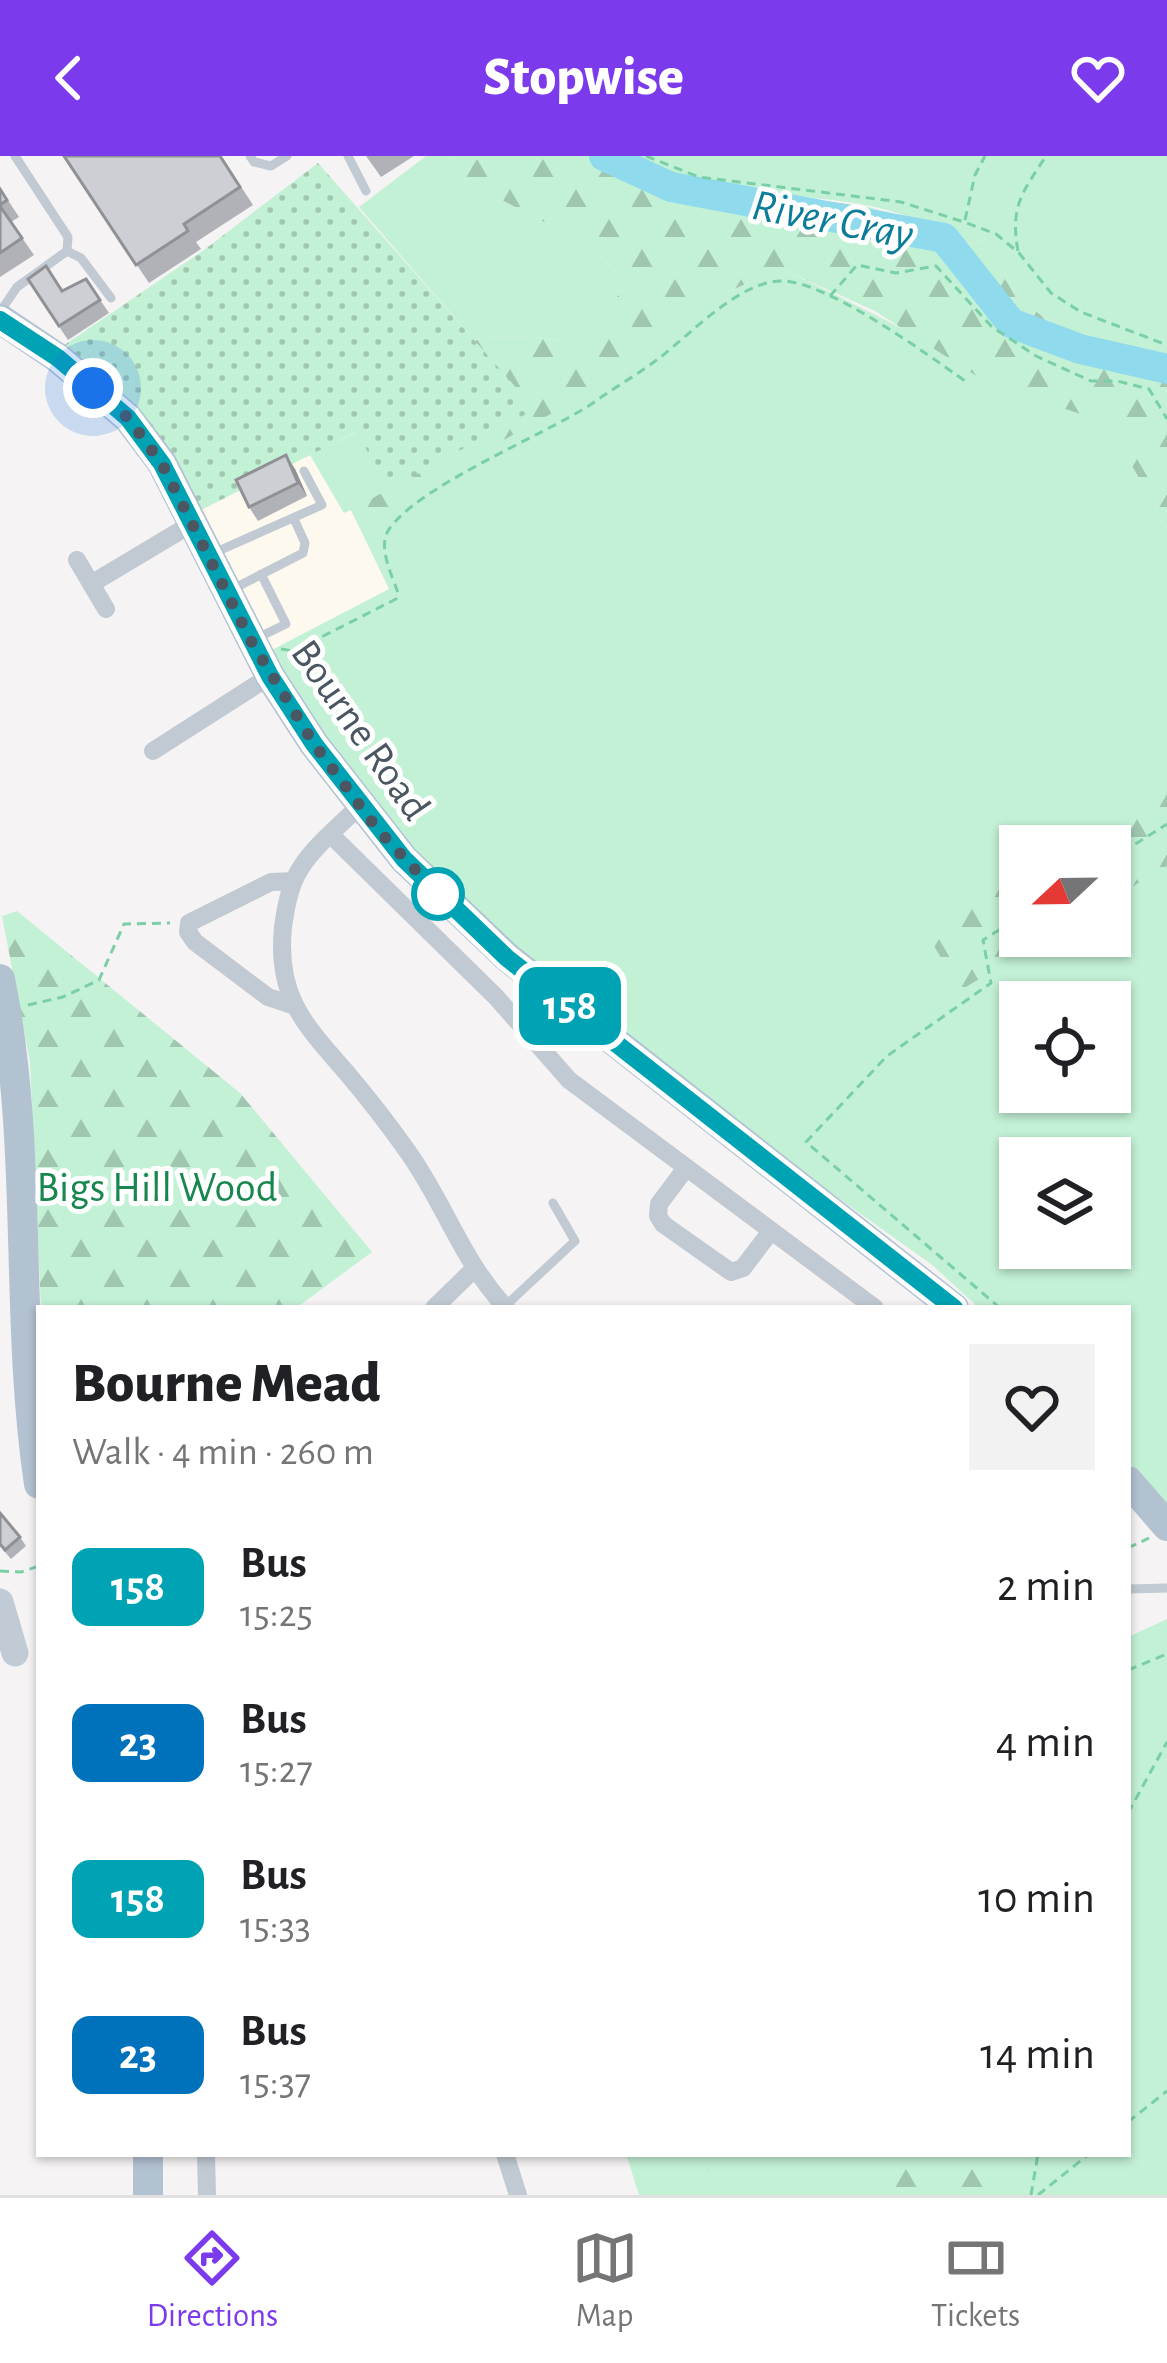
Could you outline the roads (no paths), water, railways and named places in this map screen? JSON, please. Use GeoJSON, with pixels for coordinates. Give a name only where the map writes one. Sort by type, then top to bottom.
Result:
{"type":"FeatureCollection","features":[{"type":"Feature","properties":{"kind":"main road","name":"Bourne Road"},"geometry":{"type":"LineString","coordinates":[[0,316],[128,418],[162,464],[226,592],[359,806],[404,859],[507,958],[947,1305]]}},
{"type":"Feature","properties":{"kind":"main road"},"geometry":{"type":"LineString","coordinates":[[0,979],[12,1014],[23,1162],[26,1356],[36,1454]]}},
{"type":"Feature","properties":{"kind":"main road"},"geometry":{"type":"LineString","coordinates":[[1131,1484],[1167,1526]]}},
{"type":"Feature","properties":{"kind":"main road"},"geometry":{"type":"LineString","coordinates":[[148,2157],[148,2195]]}},
{"type":"Feature","properties":{"kind":"street"},"geometry":{"type":"LineString","coordinates":[[92,584],[193,523]]}},
{"type":"Feature","properties":{"kind":"street"},"geometry":{"type":"LineString","coordinates":[[77,560],[106,609]]}},
{"type":"Feature","properties":{"kind":"street"},"geometry":{"type":"LineString","coordinates":[[153,751],[266,656]]}},
{"type":"Feature","properties":{"kind":"street"},"geometry":{"type":"LineString","coordinates":[[359,806],[303,863],[294,881],[281,944],[292,1005],[304,1027],[411,1156],[472,1270],[503,1305]]}},
{"type":"Feature","properties":{"kind":"street"},"geometry":{"type":"LineString","coordinates":[[331,835],[496,998],[557,1069],[870,1305]]}},
{"type":"Feature","properties":{"kind":"street"},"geometry":{"type":"LineString","coordinates":[[292,1005],[268,997],[195,943],[188,932],[189,923],[271,882],[294,881]]}},
{"type":"Feature","properties":{"kind":"street"},"geometry":{"type":"LineString","coordinates":[[686,1168],[657,1209],[658,1216],[679,1235],[731,1272],[743,1268],[770,1231]]}},
{"type":"Feature","properties":{"kind":"street"},"geometry":{"type":"LineString","coordinates":[[437,1305],[472,1270]]}},
{"type":"Feature","properties":{"kind":"street"},"geometry":{"type":"LineString","coordinates":[[0,1602],[18,1653]]}},
{"type":"Feature","properties":{"kind":"street"},"geometry":{"type":"LineString","coordinates":[[0,1626],[18,1653]]}},
{"type":"Feature","properties":{"kind":"street"},"geometry":{"type":"LineString","coordinates":[[206,2157],[207,2195]]}},
{"type":"Feature","properties":{"kind":"street"},"geometry":{"type":"LineString","coordinates":[[506,2157],[518,2195]]}},
{"type":"Feature","properties":{"kind":"lane"},"geometry":{"type":"LineString","coordinates":[[15,156],[68,237],[68,251]]}},
{"type":"Feature","properties":{"kind":"lane"},"geometry":{"type":"LineString","coordinates":[[250,156],[254,162],[271,166],[287,156]]}},
{"type":"Feature","properties":{"kind":"lane"},"geometry":{"type":"LineString","coordinates":[[347,156],[366,191]]}},
{"type":"Feature","properties":{"kind":"lane"},"geometry":{"type":"LineString","coordinates":[[68,251],[81,258],[110,298]]}},
{"type":"Feature","properties":{"kind":"lane"},"geometry":{"type":"LineString","coordinates":[[0,316],[17,287],[68,251]]}},
{"type":"Feature","properties":{"kind":"lane"},"geometry":{"type":"LineString","coordinates":[[208,556],[264,527],[275,528],[322,505],[304,471]]}},
{"type":"Feature","properties":{"kind":"lane"},"geometry":{"type":"LineString","coordinates":[[226,592],[303,553],[305,542],[294,519]]}},
{"type":"Feature","properties":{"kind":"lane"},"geometry":{"type":"LineString","coordinates":[[261,574],[286,625],[266,656]]}},
{"type":"Feature","properties":{"kind":"lane"},"geometry":{"type":"LineString","coordinates":[[507,1305],[573,1247],[575,1237],[553,1203]]}},
{"type":"Feature","properties":{"kind":"lane"},"geometry":{"type":"LineString","coordinates":[[1131,1589],[1167,1588]]}},
{"type":"Feature","properties":{"kind":"waterway","name":"River Cray"},"geometry":{"type":"LineString","coordinates":[[604,156],[671,187],[944,238],[1011,323],[1080,349],[1167,369]]}},
{"type":"Feature","properties":{"kind":"park label","name":"Bigs Hill Wood"},"geometry":{"type":"Point","coordinates":[157,1186]}}]}
